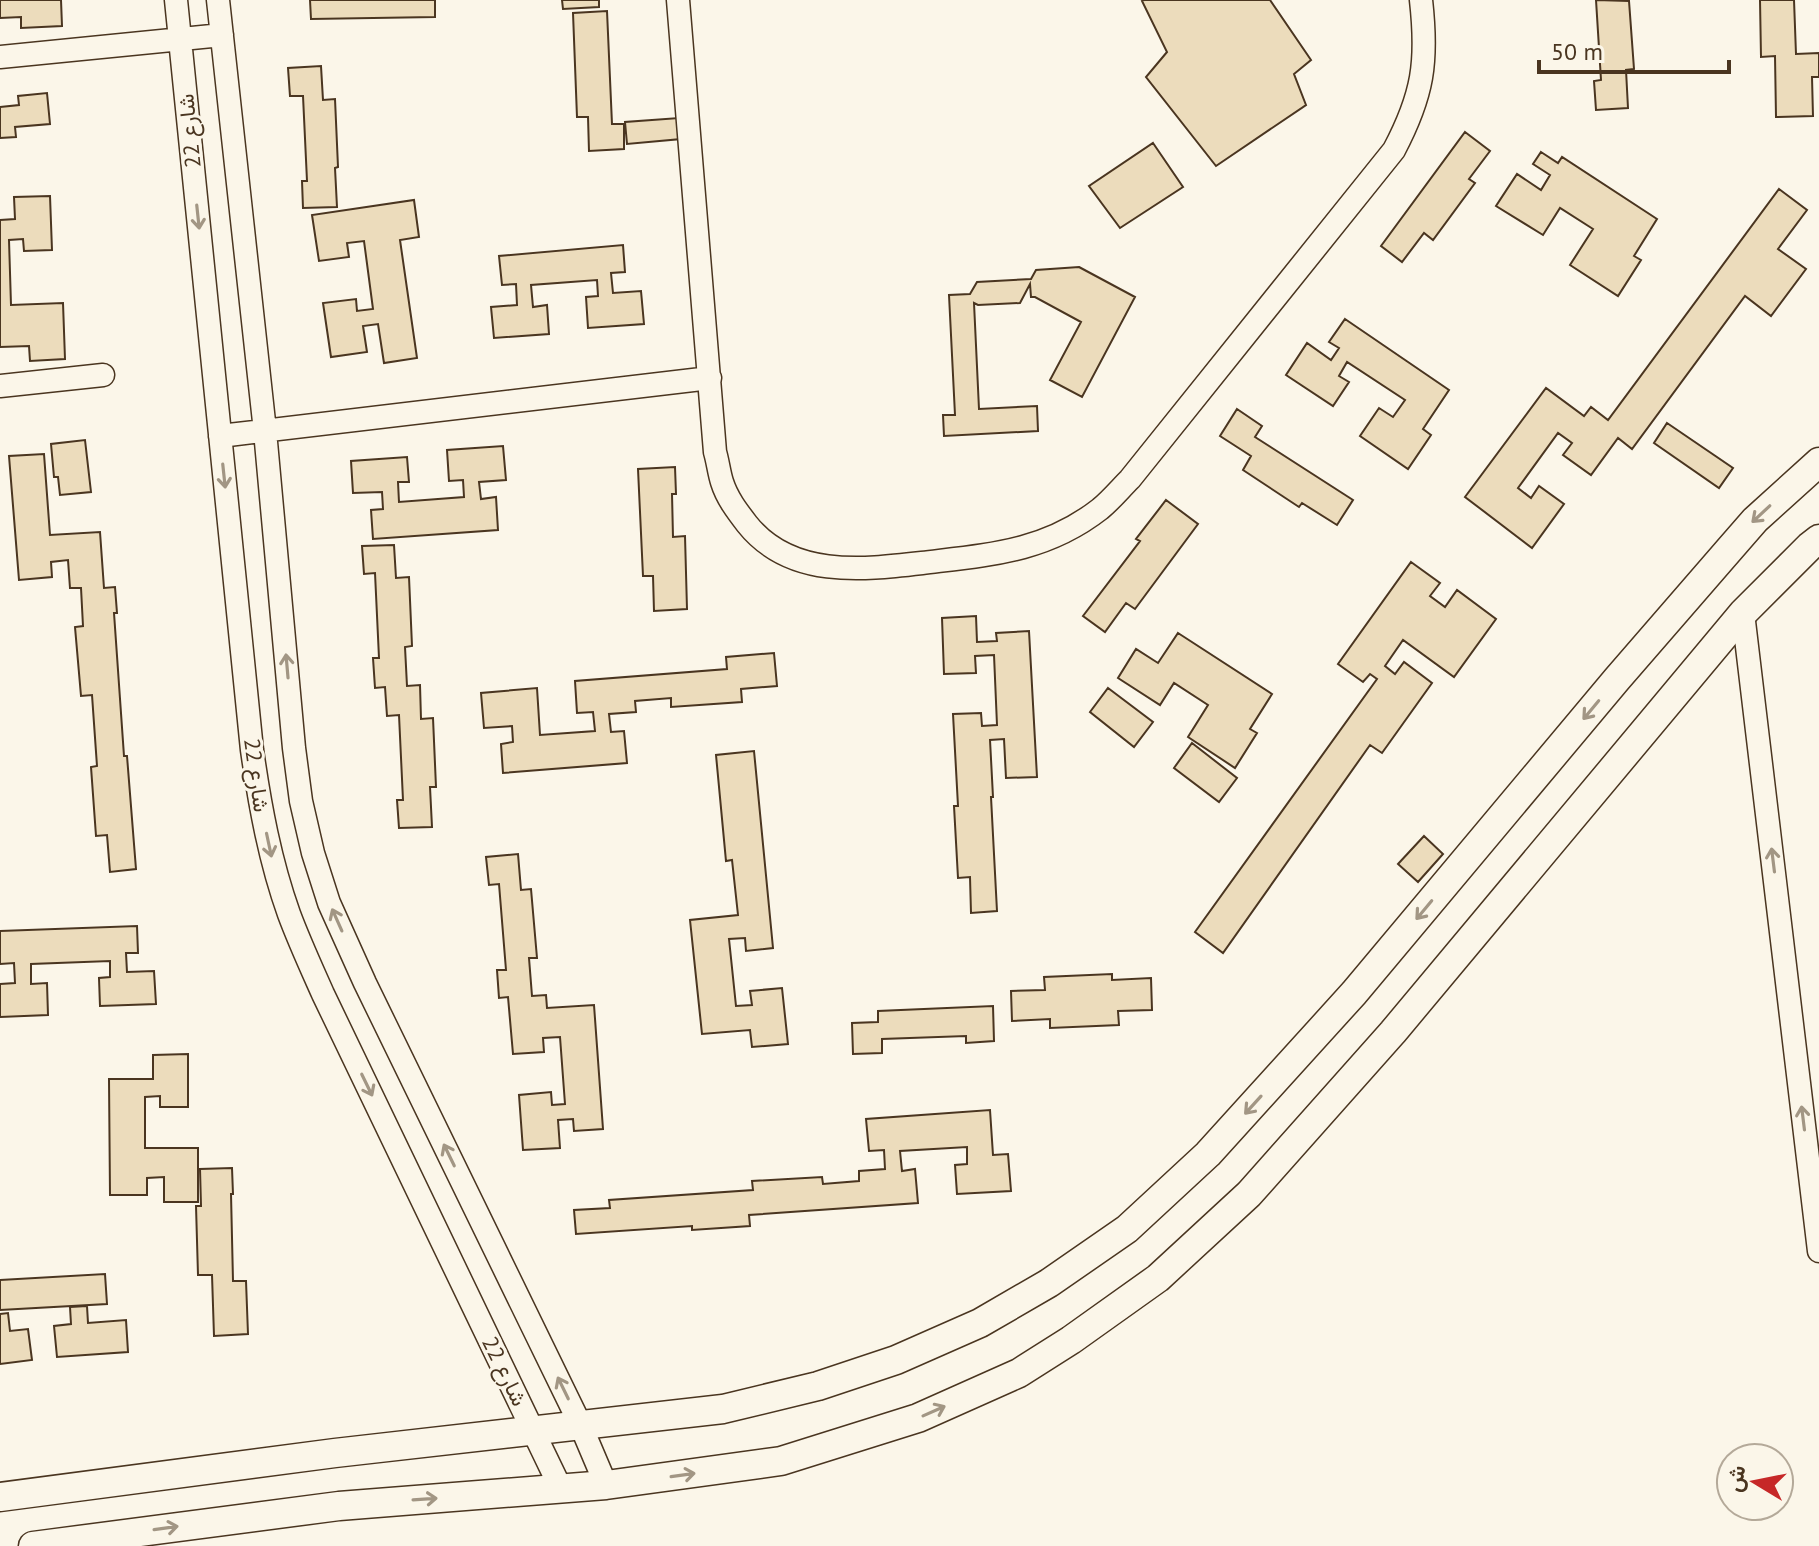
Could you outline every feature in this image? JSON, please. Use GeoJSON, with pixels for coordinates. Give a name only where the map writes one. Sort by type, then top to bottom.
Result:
{"type":"FeatureCollection","features":[{"type":"Feature","properties":{"kind":"street","name":"شارع 22"},"geometry":{"type":"LineString","coordinates":[[176,0],[251,735],[258,792],[273,861],[289,915],[323,994],[561,1489]]}},
{"type":"Feature","properties":{"kind":"street","name":"شارع 22"},"geometry":{"type":"LineString","coordinates":[[218,0],[265,431],[294,748],[301,801],[313,853],[329,903],[365,983],[581,1426],[606,1485]]}},
{"type":"Feature","properties":{"kind":"street"},"geometry":{"type":"LineString","coordinates":[[678,0],[715,452],[722,482],[735,509],[753,532],[777,550],[809,564],[842,569],[880,568],[1029,547],[1067,531],[1101,508],[1130,479],[1394,150],[1410,121],[1419,92],[1424,61],[1421,0]]}},
{"type":"Feature","properties":{"kind":"street"},"geometry":{"type":"LineString","coordinates":[[0,57],[222,35]]}},
{"type":"Feature","properties":{"kind":"street"},"geometry":{"type":"LineString","coordinates":[[0,386],[103,375]]}},
{"type":"Feature","properties":{"kind":"street"},"geometry":{"type":"LineString","coordinates":[[220,436],[710,378]]}},
{"type":"Feature","properties":{"kind":"street"},"geometry":{"type":"LineString","coordinates":[[0,1497],[335,1453],[723,1409],[818,1386],[896,1360],[980,1323],[1049,1283],[1127,1229],[1208,1154],[1354,993],[1617,679],[1755,520],[1819,462]]}},
{"type":"Feature","properties":{"kind":"street"},"geometry":{"type":"LineString","coordinates":[[33,1546],[339,1506],[606,1485],[781,1461],[918,1418],[1019,1373],[1158,1278],[1249,1194],[1383,1043],[1743,613],[1819,539]]}},
{"type":"Feature","properties":{"kind":"street"},"geometry":{"type":"LineString","coordinates":[[1743,613],[1819,1251]]}},
{"type":"Feature","properties":{"kind":"building"},"geometry":{"type":"Polygon","coordinates":[[[0,0],[61,0],[62,26],[21,28],[21,17],[0,18],[0,0]]]}},
{"type":"Feature","properties":{"kind":"building"},"geometry":{"type":"Polygon","coordinates":[[[310,0],[435,0],[435,17],[311,19],[310,0]]]}},
{"type":"Feature","properties":{"kind":"building"},"geometry":{"type":"Polygon","coordinates":[[[562,0],[599,0],[599,7],[563,9],[562,0]]]}},
{"type":"Feature","properties":{"kind":"building"},"geometry":{"type":"Polygon","coordinates":[[[1144,0],[1270,0],[1311,60],[1294,74],[1306,105],[1216,166],[1146,77],[1167,52],[1144,0]]]}},
{"type":"Feature","properties":{"kind":"building"},"geometry":{"type":"Polygon","coordinates":[[[1596,0],[1629,1],[1634,69],[1626,70],[1628,108],[1596,110],[1594,81],[1601,80],[1596,0]]]}},
{"type":"Feature","properties":{"kind":"building"},"geometry":{"type":"Polygon","coordinates":[[[1760,0],[1794,0],[1796,54],[1819,53],[1819,77],[1812,77],[1813,116],[1776,117],[1775,56],[1761,57],[1760,0]]]}},
{"type":"Feature","properties":{"kind":"building"},"geometry":{"type":"Polygon","coordinates":[[[607,11],[612,124],[624,124],[624,149],[589,151],[588,117],[577,117],[573,13],[607,11]]]}},
{"type":"Feature","properties":{"kind":"building"},"geometry":{"type":"Polygon","coordinates":[[[321,66],[323,100],[335,99],[337,207],[303,208],[302,181],[307,181],[303,96],[290,96],[288,68],[321,66]]]}},
{"type":"Feature","properties":{"kind":"building"},"geometry":{"type":"Polygon","coordinates":[[[47,93],[50,124],[15,127],[16,137],[0,138],[0,107],[19,105],[18,96],[47,93]]]}},
{"type":"Feature","properties":{"kind":"building"},"geometry":{"type":"Polygon","coordinates":[[[679,118],[681,139],[627,144],[625,122],[679,118]]]}},
{"type":"Feature","properties":{"kind":"building"},"geometry":{"type":"Polygon","coordinates":[[[1465,132],[1490,151],[1469,179],[1475,183],[1433,240],[1424,233],[1402,262],[1381,246],[1465,132]]]}},
{"type":"Feature","properties":{"kind":"building"},"geometry":{"type":"Polygon","coordinates":[[[1153,143],[1183,187],[1120,228],[1089,186],[1153,143]]]}},
{"type":"Feature","properties":{"kind":"building"},"geometry":{"type":"Polygon","coordinates":[[[1541,152],[1558,163],[1562,157],[1657,219],[1634,256],[1641,260],[1618,296],[1570,265],[1593,229],[1560,208],[1543,235],[1496,206],[1517,174],[1541,190],[1550,175],[1533,164],[1541,152]]]}},
{"type":"Feature","properties":{"kind":"building"},"geometry":{"type":"Polygon","coordinates":[[[1779,189],[1807,210],[1778,249],[1806,269],[1771,316],[1745,296],[1632,449],[1618,438],[1591,475],[1563,455],[1572,443],[1558,433],[1518,488],[1531,498],[1539,486],[1564,504],[1532,548],[1465,497],[1546,388],[1584,416],[1591,407],[1608,420],[1779,189]]]}},
{"type":"Feature","properties":{"kind":"building"},"geometry":{"type":"Polygon","coordinates":[[[50,196],[52,250],[24,251],[23,239],[9,240],[11,305],[63,303],[65,359],[30,361],[29,346],[0,347],[0,220],[15,219],[14,197],[50,196]]]}},
{"type":"Feature","properties":{"kind":"building"},"geometry":{"type":"Polygon","coordinates":[[[414,200],[419,237],[400,240],[417,358],[384,363],[378,324],[363,326],[367,352],[331,357],[323,303],[356,299],[357,311],[373,309],[364,241],[347,243],[349,257],[319,261],[312,215],[414,200]]]}},
{"type":"Feature","properties":{"kind":"building"},"geometry":{"type":"Polygon","coordinates":[[[623,245],[625,272],[611,273],[613,293],[641,291],[644,324],[588,328],[586,297],[598,296],[597,280],[531,285],[533,307],[547,305],[549,334],[494,338],[491,307],[517,305],[516,284],[502,285],[499,256],[623,245]]]}},
{"type":"Feature","properties":{"kind":"building"},"geometry":{"type":"Polygon","coordinates":[[[1079,267],[1135,297],[1082,397],[1050,380],[1081,322],[1031,297],[1030,284],[1020,303],[974,303],[979,409],[1037,406],[1038,431],[944,436],[943,415],[955,415],[949,295],[970,294],[977,282],[1031,279],[1036,270],[1079,267]]]}},
{"type":"Feature","properties":{"kind":"building"},"geometry":{"type":"Polygon","coordinates":[[[1345,319],[1449,390],[1423,429],[1431,435],[1408,469],[1360,436],[1379,408],[1393,417],[1405,400],[1347,362],[1339,376],[1349,382],[1333,406],[1286,375],[1307,343],[1331,360],[1339,348],[1329,342],[1345,319]]]}},
{"type":"Feature","properties":{"kind":"building"},"geometry":{"type":"Polygon","coordinates":[[[1237,409],[1262,426],[1255,437],[1353,500],[1337,525],[1302,503],[1299,507],[1243,470],[1251,456],[1220,436],[1237,409]]]}},
{"type":"Feature","properties":{"kind":"building"},"geometry":{"type":"Polygon","coordinates":[[[1667,423],[1733,468],[1719,488],[1654,443],[1667,423]]]}},
{"type":"Feature","properties":{"kind":"building"},"geometry":{"type":"Polygon","coordinates":[[[85,440],[91,492],[60,495],[58,477],[54,477],[51,444],[85,440]]]}},
{"type":"Feature","properties":{"kind":"building"},"geometry":{"type":"Polygon","coordinates":[[[503,446],[506,480],[479,482],[481,499],[496,497],[498,530],[373,539],[371,510],[383,509],[382,492],[353,493],[351,461],[407,457],[409,482],[398,482],[399,502],[464,497],[463,480],[449,481],[447,450],[503,446]]]}},
{"type":"Feature","properties":{"kind":"building"},"geometry":{"type":"Polygon","coordinates":[[[44,454],[50,535],[100,532],[104,588],[115,587],[124,756],[127,756],[136,869],[110,872],[107,835],[96,836],[91,767],[97,766],[92,695],[81,696],[75,627],[83,626],[81,588],[70,588],[68,560],[51,562],[52,577],[19,580],[9,456],[44,454]]]}},
{"type":"Feature","properties":{"kind":"building"},"geometry":{"type":"Polygon","coordinates":[[[675,467],[673,537],[685,536],[687,609],[654,611],[653,576],[643,576],[638,469],[675,467]]]}},
{"type":"Feature","properties":{"kind":"building"},"geometry":{"type":"Polygon","coordinates":[[[1166,500],[1198,524],[1135,609],[1126,603],[1105,632],[1083,616],[1140,541],[1136,539],[1166,500]]]}},
{"type":"Feature","properties":{"kind":"building"},"geometry":{"type":"Polygon","coordinates":[[[394,545],[396,578],[409,577],[412,646],[405,647],[407,686],[420,685],[421,719],[433,718],[436,787],[430,787],[432,827],[399,828],[397,800],[403,800],[399,715],[387,716],[385,687],[375,688],[373,658],[379,658],[375,573],[364,574],[362,546],[394,545]]]}},
{"type":"Feature","properties":{"kind":"building"},"geometry":{"type":"Polygon","coordinates":[[[1411,562],[1440,583],[1430,596],[1445,607],[1457,590],[1496,619],[1454,677],[1403,640],[1385,666],[1395,674],[1404,662],[1432,683],[1382,753],[1370,745],[1223,953],[1195,932],[1377,679],[1370,674],[1363,682],[1338,664],[1411,562]]]}},
{"type":"Feature","properties":{"kind":"building"},"geometry":{"type":"Polygon","coordinates":[[[976,616],[977,642],[997,641],[996,633],[1029,631],[1037,777],[1006,778],[1004,739],[990,740],[997,911],[971,913],[970,877],[958,878],[953,714],[981,713],[982,726],[997,725],[994,655],[975,656],[976,673],[944,674],[942,618],[976,616]]]}},
{"type":"Feature","properties":{"kind":"building"},"geometry":{"type":"Polygon","coordinates":[[[1178,633],[1272,694],[1250,729],[1257,733],[1235,768],[1188,737],[1208,705],[1174,683],[1160,705],[1118,678],[1136,649],[1158,663],[1178,633]]]}},
{"type":"Feature","properties":{"kind":"building"},"geometry":{"type":"Polygon","coordinates":[[[774,653],[777,686],[741,689],[742,702],[671,707],[671,698],[635,701],[636,712],[609,714],[611,732],[624,731],[627,763],[503,773],[501,744],[513,742],[512,726],[484,728],[481,693],[537,688],[540,735],[595,731],[593,712],[577,713],[575,681],[727,669],[726,657],[774,653]]]}},
{"type":"Feature","properties":{"kind":"building"},"geometry":{"type":"Polygon","coordinates":[[[1108,688],[1153,722],[1134,747],[1090,712],[1108,688]]]}},
{"type":"Feature","properties":{"kind":"building"},"geometry":{"type":"Polygon","coordinates":[[[1192,743],[1237,778],[1219,802],[1174,768],[1192,743]]]}},
{"type":"Feature","properties":{"kind":"building"},"geometry":{"type":"Polygon","coordinates":[[[754,751],[773,948],[746,951],[745,938],[729,939],[736,1006],[752,1005],[750,991],[782,988],[788,1044],[752,1047],[750,1030],[702,1034],[690,920],[738,915],[732,860],[726,861],[716,755],[754,751]]]}},
{"type":"Feature","properties":{"kind":"building"},"geometry":{"type":"Polygon","coordinates":[[[1424,836],[1443,854],[1418,882],[1398,864],[1424,836]]]}},
{"type":"Feature","properties":{"kind":"building"},"geometry":{"type":"Polygon","coordinates":[[[518,854],[521,890],[531,889],[537,958],[529,958],[532,996],[546,995],[547,1008],[594,1005],[603,1129],[574,1131],[573,1119],[558,1120],[560,1148],[523,1150],[519,1095],[551,1092],[552,1105],[565,1104],[560,1037],[543,1038],[544,1052],[513,1054],[508,997],[499,998],[497,970],[506,970],[499,884],[489,885],[486,857],[518,854]]]}},
{"type":"Feature","properties":{"kind":"building"},"geometry":{"type":"Polygon","coordinates":[[[137,926],[138,953],[126,953],[127,972],[154,971],[156,1004],[100,1006],[99,978],[110,977],[110,961],[31,964],[31,984],[47,983],[48,1015],[0,1017],[0,984],[15,983],[14,963],[0,964],[0,931],[137,926]]]}},
{"type":"Feature","properties":{"kind":"building"},"geometry":{"type":"Polygon","coordinates":[[[1112,974],[1112,980],[1151,978],[1152,1010],[1118,1011],[1119,1025],[1050,1028],[1050,1019],[1012,1021],[1011,991],[1045,990],[1044,977],[1112,974]]]}},
{"type":"Feature","properties":{"kind":"building"},"geometry":{"type":"Polygon","coordinates":[[[993,1006],[994,1041],[966,1043],[966,1036],[882,1039],[882,1053],[853,1054],[852,1023],[878,1022],[878,1011],[993,1006]]]}},
{"type":"Feature","properties":{"kind":"building"},"geometry":{"type":"Polygon","coordinates":[[[188,1054],[188,1107],[160,1107],[160,1096],[145,1097],[145,1148],[198,1148],[198,1202],[164,1202],[164,1177],[147,1178],[147,1195],[110,1195],[109,1079],[153,1079],[153,1055],[188,1054]]]}},
{"type":"Feature","properties":{"kind":"building"},"geometry":{"type":"Polygon","coordinates":[[[990,1110],[993,1155],[1008,1154],[1011,1191],[957,1194],[955,1165],[967,1164],[967,1147],[900,1151],[902,1171],[915,1169],[918,1203],[749,1215],[750,1226],[692,1230],[692,1226],[576,1234],[574,1210],[610,1208],[609,1200],[753,1190],[752,1181],[822,1177],[823,1184],[859,1181],[859,1171],[885,1169],[884,1150],[869,1151],[866,1119],[990,1110]]]}},
{"type":"Feature","properties":{"kind":"building"},"geometry":{"type":"Polygon","coordinates":[[[232,1168],[233,1281],[246,1281],[248,1334],[214,1336],[212,1275],[198,1275],[196,1206],[201,1206],[200,1169],[232,1168]]]}},
{"type":"Feature","properties":{"kind":"building"},"geometry":{"type":"Polygon","coordinates":[[[105,1274],[107,1304],[0,1310],[0,1280],[105,1274]]]}},
{"type":"Feature","properties":{"kind":"building"},"geometry":{"type":"Polygon","coordinates":[[[87,1306],[88,1323],[126,1320],[128,1352],[57,1357],[54,1326],[71,1324],[70,1307],[87,1306]]]}},
{"type":"Feature","properties":{"kind":"building"},"geometry":{"type":"Polygon","coordinates":[[[8,1313],[10,1331],[28,1329],[32,1360],[0,1364],[0,1314],[8,1313]]]}}]}
